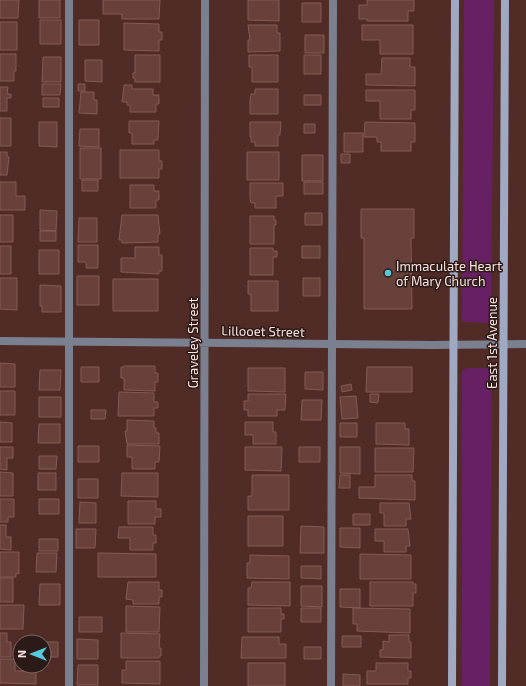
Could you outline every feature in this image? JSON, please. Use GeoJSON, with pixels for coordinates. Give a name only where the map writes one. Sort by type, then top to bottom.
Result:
{"type":"FeatureCollection","features":[{"type":"Feature","properties":{"kind":"main road"},"geometry":{"type":"LineString","coordinates":[[452,686],[454,0]]}},
{"type":"Feature","properties":{"kind":"main road","name":"East 1st Avenue"},"geometry":{"type":"LineString","coordinates":[[502,686],[505,0]]}},
{"type":"Feature","properties":{"kind":"street"},"geometry":{"type":"LineString","coordinates":[[68,686],[69,0]]}},
{"type":"Feature","properties":{"kind":"street","name":"Graveley Street"},"geometry":{"type":"LineString","coordinates":[[204,686],[205,0]]}},
{"type":"Feature","properties":{"kind":"street"},"geometry":{"type":"LineString","coordinates":[[331,686],[330,344],[333,0]]}},
{"type":"Feature","properties":{"kind":"street","name":"Lillooet Street"},"geometry":{"type":"LineString","coordinates":[[0,341],[526,344]]}},
{"type":"Feature","properties":{"kind":"shaded area"},"geometry":{"type":"Polygon","coordinates":[[[464,0],[494,0],[491,323],[463,322],[462,317],[464,0]]]}},
{"type":"Feature","properties":{"kind":"shaded area"},"geometry":{"type":"Polygon","coordinates":[[[467,368],[486,368],[492,370],[490,686],[462,686],[462,371],[467,368]]]}},
{"type":"Feature","properties":{"kind":"building"},"geometry":{"type":"Polygon","coordinates":[[[0,0],[19,0],[18,18],[0,18],[0,0]]]}},
{"type":"Feature","properties":{"kind":"building"},"geometry":{"type":"Polygon","coordinates":[[[39,0],[60,0],[60,18],[39,18],[39,0]]]}},
{"type":"Feature","properties":{"kind":"building"},"geometry":{"type":"Polygon","coordinates":[[[103,0],[160,0],[159,19],[122,19],[122,14],[103,14],[103,0]]]}},
{"type":"Feature","properties":{"kind":"building"},"geometry":{"type":"Polygon","coordinates":[[[248,0],[279,0],[279,21],[248,20],[248,0]]]}},
{"type":"Feature","properties":{"kind":"building"},"geometry":{"type":"Polygon","coordinates":[[[367,0],[414,0],[414,11],[408,11],[408,21],[367,21],[367,19],[359,19],[359,5],[367,5],[367,0]]]}},
{"type":"Feature","properties":{"kind":"building"},"geometry":{"type":"Polygon","coordinates":[[[302,3],[321,3],[321,22],[302,22],[302,3]]]}},
{"type":"Feature","properties":{"kind":"building"},"geometry":{"type":"Polygon","coordinates":[[[40,20],[61,20],[61,44],[40,44],[40,20]]]}},
{"type":"Feature","properties":{"kind":"building"},"geometry":{"type":"Polygon","coordinates":[[[79,20],[99,20],[99,45],[79,45],[79,20]]]}},
{"type":"Feature","properties":{"kind":"building"},"geometry":{"type":"Polygon","coordinates":[[[0,22],[17,22],[17,50],[0,50],[0,22]]]}},
{"type":"Feature","properties":{"kind":"building"},"geometry":{"type":"Polygon","coordinates":[[[124,23],[159,24],[159,32],[162,32],[162,40],[159,40],[159,51],[124,50],[124,23]]]}},
{"type":"Feature","properties":{"kind":"building"},"geometry":{"type":"Polygon","coordinates":[[[248,25],[277,25],[277,33],[280,33],[280,51],[248,52],[248,40],[250,40],[248,25]]]}},
{"type":"Feature","properties":{"kind":"building"},"geometry":{"type":"Polygon","coordinates":[[[362,25],[413,25],[413,54],[380,54],[380,40],[362,40],[362,25]]]}},
{"type":"Feature","properties":{"kind":"building"},"geometry":{"type":"Polygon","coordinates":[[[305,35],[324,35],[324,53],[305,53],[305,35]]]}},
{"type":"Feature","properties":{"kind":"building"},"geometry":{"type":"Polygon","coordinates":[[[0,54],[16,54],[16,71],[14,71],[14,81],[0,81],[0,54]]]}},
{"type":"Feature","properties":{"kind":"building"},"geometry":{"type":"Polygon","coordinates":[[[135,55],[160,55],[160,82],[135,82],[133,73],[135,73],[135,55]]]}},
{"type":"Feature","properties":{"kind":"building"},"geometry":{"type":"Polygon","coordinates":[[[249,55],[278,55],[278,82],[252,82],[252,67],[249,67],[249,55]]]}},
{"type":"Feature","properties":{"kind":"building"},"geometry":{"type":"Polygon","coordinates":[[[304,55],[321,55],[321,74],[304,74],[304,55]]]}},
{"type":"Feature","properties":{"kind":"building"},"geometry":{"type":"Polygon","coordinates":[[[43,57],[61,57],[61,82],[42,82],[43,57]]]}},
{"type":"Feature","properties":{"kind":"building"},"geometry":{"type":"Polygon","coordinates":[[[382,58],[410,58],[410,67],[415,67],[415,86],[366,85],[366,74],[381,74],[382,58]]]}},
{"type":"Feature","properties":{"kind":"building"},"geometry":{"type":"Polygon","coordinates":[[[85,60],[102,60],[102,82],[85,81],[85,60]]]}},
{"type":"Feature","properties":{"kind":"building"},"geometry":{"type":"Polygon","coordinates":[[[42,84],[61,84],[60,95],[42,95],[42,84]]]}},
{"type":"Feature","properties":{"kind":"building"},"geometry":{"type":"Polygon","coordinates":[[[78,84],[85,84],[85,91],[78,91],[78,84]]]}},
{"type":"Feature","properties":{"kind":"building"},"geometry":{"type":"Polygon","coordinates":[[[124,85],[132,85],[132,89],[153,89],[153,95],[159,95],[159,104],[156,104],[156,112],[130,112],[130,105],[127,105],[127,102],[122,102],[124,85]]]}},
{"type":"Feature","properties":{"kind":"building"},"geometry":{"type":"Polygon","coordinates":[[[0,87],[8,87],[7,94],[11,94],[11,98],[7,98],[7,111],[0,111],[0,87]]]}},
{"type":"Feature","properties":{"kind":"building"},"geometry":{"type":"Polygon","coordinates":[[[255,89],[278,89],[278,114],[250,114],[251,94],[255,94],[255,89]]]}},
{"type":"Feature","properties":{"kind":"building"},"geometry":{"type":"Polygon","coordinates":[[[366,90],[415,90],[415,110],[411,110],[411,119],[380,119],[380,101],[366,101],[366,90]]]}},
{"type":"Feature","properties":{"kind":"building"},"geometry":{"type":"Polygon","coordinates":[[[81,92],[94,92],[94,100],[97,100],[97,114],[79,113],[81,92]]]}},
{"type":"Feature","properties":{"kind":"building"},"geometry":{"type":"Polygon","coordinates":[[[304,95],[321,95],[321,105],[304,105],[304,95]]]}},
{"type":"Feature","properties":{"kind":"building"},"geometry":{"type":"Polygon","coordinates":[[[43,98],[59,98],[59,107],[43,107],[43,98]]]}},
{"type":"Feature","properties":{"kind":"building"},"geometry":{"type":"Polygon","coordinates":[[[0,118],[11,118],[11,146],[0,146],[0,118]]]}},
{"type":"Feature","properties":{"kind":"building"},"geometry":{"type":"Polygon","coordinates":[[[129,121],[159,121],[158,140],[154,140],[154,144],[132,144],[132,133],[129,133],[129,121]]]}},
{"type":"Feature","properties":{"kind":"building"},"geometry":{"type":"Polygon","coordinates":[[[39,122],[57,122],[57,147],[39,146],[39,122]]]}},
{"type":"Feature","properties":{"kind":"building"},"geometry":{"type":"Polygon","coordinates":[[[250,122],[281,122],[280,135],[278,135],[278,146],[255,146],[255,142],[251,142],[250,122]]]}},
{"type":"Feature","properties":{"kind":"building"},"geometry":{"type":"Polygon","coordinates":[[[365,122],[415,123],[415,142],[411,142],[411,151],[381,151],[381,142],[377,142],[377,137],[364,137],[365,122]]]}},
{"type":"Feature","properties":{"kind":"building"},"geometry":{"type":"Polygon","coordinates":[[[304,124],[315,124],[315,133],[304,133],[304,124]]]}},
{"type":"Feature","properties":{"kind":"building"},"geometry":{"type":"Polygon","coordinates":[[[80,129],[99,129],[99,147],[79,146],[80,129]]]}},
{"type":"Feature","properties":{"kind":"building"},"geometry":{"type":"Polygon","coordinates":[[[344,133],[363,133],[363,152],[344,152],[344,133]]]}},
{"type":"Feature","properties":{"kind":"building"},"geometry":{"type":"Polygon","coordinates":[[[80,148],[101,148],[101,179],[80,179],[80,148]]]}},
{"type":"Feature","properties":{"kind":"building"},"geometry":{"type":"Polygon","coordinates":[[[120,150],[159,150],[159,161],[162,161],[162,169],[159,169],[159,178],[120,178],[120,150]]]}},
{"type":"Feature","properties":{"kind":"building"},"geometry":{"type":"Polygon","coordinates":[[[0,152],[7,152],[7,157],[9,157],[7,175],[0,175],[0,152]]]}},
{"type":"Feature","properties":{"kind":"building"},"geometry":{"type":"Polygon","coordinates":[[[247,152],[279,152],[279,180],[247,180],[247,152]]]}},
{"type":"Feature","properties":{"kind":"building"},"geometry":{"type":"Polygon","coordinates":[[[341,154],[350,154],[350,163],[341,163],[341,154]]]}},
{"type":"Feature","properties":{"kind":"building"},"geometry":{"type":"Polygon","coordinates":[[[302,155],[323,155],[323,181],[302,181],[302,155]]]}},
{"type":"Feature","properties":{"kind":"building"},"geometry":{"type":"Polygon","coordinates":[[[82,180],[98,180],[98,191],[82,191],[82,180]]]}},
{"type":"Feature","properties":{"kind":"building"},"geometry":{"type":"Polygon","coordinates":[[[0,182],[16,182],[16,196],[25,196],[25,210],[0,210],[0,182]]]}},
{"type":"Feature","properties":{"kind":"building"},"geometry":{"type":"Polygon","coordinates":[[[304,182],[323,182],[323,194],[304,194],[304,182]]]}},
{"type":"Feature","properties":{"kind":"building"},"geometry":{"type":"Polygon","coordinates":[[[250,183],[283,183],[283,196],[276,196],[276,208],[255,208],[255,203],[251,203],[250,198],[250,183]]]}},
{"type":"Feature","properties":{"kind":"building"},"geometry":{"type":"Polygon","coordinates":[[[130,185],[154,185],[154,191],[159,191],[159,200],[156,200],[156,208],[130,208],[130,185]]]}},
{"type":"Feature","properties":{"kind":"building","name":"Immaculate Heart of Mary Church"},"geometry":{"type":"Polygon","coordinates":[[[361,209],[414,209],[414,238],[411,238],[412,309],[364,309],[364,238],[361,238],[361,209]]]}},
{"type":"Feature","properties":{"kind":"building"},"geometry":{"type":"Polygon","coordinates":[[[40,210],[57,211],[56,231],[40,230],[40,210]]]}},
{"type":"Feature","properties":{"kind":"building"},"geometry":{"type":"Polygon","coordinates":[[[305,213],[322,213],[322,225],[305,225],[305,213]]]}},
{"type":"Feature","properties":{"kind":"building"},"geometry":{"type":"Polygon","coordinates":[[[0,215],[13,215],[13,242],[0,242],[0,215]]]}},
{"type":"Feature","properties":{"kind":"building"},"geometry":{"type":"Polygon","coordinates":[[[122,215],[158,215],[160,234],[158,234],[158,242],[122,243],[122,240],[119,240],[122,215]]]}},
{"type":"Feature","properties":{"kind":"building"},"geometry":{"type":"Polygon","coordinates":[[[250,216],[274,216],[276,225],[274,225],[274,244],[250,244],[250,216]]]}},
{"type":"Feature","properties":{"kind":"building"},"geometry":{"type":"Polygon","coordinates":[[[79,218],[97,218],[97,242],[78,242],[79,218]]]}},
{"type":"Feature","properties":{"kind":"building"},"geometry":{"type":"Polygon","coordinates":[[[40,231],[56,231],[56,241],[40,241],[40,231]]]}},
{"type":"Feature","properties":{"kind":"building"},"geometry":{"type":"Polygon","coordinates":[[[78,245],[98,245],[98,268],[86,268],[86,262],[78,262],[78,245]]]}},
{"type":"Feature","properties":{"kind":"building"},"geometry":{"type":"Polygon","coordinates":[[[0,246],[11,246],[11,274],[0,274],[0,246]]]}},
{"type":"Feature","properties":{"kind":"building"},"geometry":{"type":"Polygon","coordinates":[[[302,246],[320,246],[320,258],[302,258],[302,246]]]}},
{"type":"Feature","properties":{"kind":"building"},"geometry":{"type":"Polygon","coordinates":[[[135,247],[159,247],[159,255],[162,255],[162,271],[159,271],[159,274],[121,272],[121,258],[135,258],[135,247]]]}},
{"type":"Feature","properties":{"kind":"building"},"geometry":{"type":"Polygon","coordinates":[[[250,248],[273,248],[273,251],[277,251],[277,257],[273,257],[273,275],[250,275],[250,248]]]}},
{"type":"Feature","properties":{"kind":"building"},"geometry":{"type":"Polygon","coordinates":[[[39,250],[59,250],[59,274],[39,274],[39,250]]]}},
{"type":"Feature","properties":{"kind":"building"},"geometry":{"type":"Polygon","coordinates":[[[77,276],[99,276],[99,305],[77,305],[77,276]]]}},
{"type":"Feature","properties":{"kind":"building"},"geometry":{"type":"Polygon","coordinates":[[[0,278],[17,278],[17,310],[0,309],[0,278]]]}},
{"type":"Feature","properties":{"kind":"building"},"geometry":{"type":"Polygon","coordinates":[[[303,278],[320,278],[320,296],[303,296],[303,278]]]}},
{"type":"Feature","properties":{"kind":"building"},"geometry":{"type":"Polygon","coordinates":[[[113,279],[158,279],[158,311],[113,311],[113,279]]]}},
{"type":"Feature","properties":{"kind":"building"},"geometry":{"type":"Polygon","coordinates":[[[248,281],[278,281],[278,311],[251,311],[251,294],[248,294],[248,281]]]}},
{"type":"Feature","properties":{"kind":"building"},"geometry":{"type":"Polygon","coordinates":[[[40,285],[61,286],[61,312],[42,312],[42,306],[40,306],[40,285]]]}},
{"type":"Feature","properties":{"kind":"building"},"geometry":{"type":"Polygon","coordinates":[[[0,363],[15,364],[15,387],[0,387],[0,363]]]}},
{"type":"Feature","properties":{"kind":"building"},"geometry":{"type":"Polygon","coordinates":[[[155,366],[155,373],[158,373],[158,382],[155,382],[155,391],[124,390],[124,378],[121,378],[121,367],[155,366]]]}},
{"type":"Feature","properties":{"kind":"building"},"geometry":{"type":"Polygon","coordinates":[[[81,367],[99,367],[99,382],[81,382],[81,367]]]}},
{"type":"Feature","properties":{"kind":"building"},"geometry":{"type":"Polygon","coordinates":[[[367,367],[412,367],[412,392],[366,392],[367,367]]]}},
{"type":"Feature","properties":{"kind":"building"},"geometry":{"type":"Polygon","coordinates":[[[248,368],[285,368],[285,392],[248,391],[248,368]]]}},
{"type":"Feature","properties":{"kind":"building"},"geometry":{"type":"Polygon","coordinates":[[[40,370],[61,370],[60,390],[39,390],[40,370]]]}},
{"type":"Feature","properties":{"kind":"building"},"geometry":{"type":"Polygon","coordinates":[[[305,372],[323,372],[323,390],[305,389],[305,372]]]}},
{"type":"Feature","properties":{"kind":"building"},"geometry":{"type":"Polygon","coordinates":[[[351,384],[352,390],[342,392],[341,386],[351,384]]]}},
{"type":"Feature","properties":{"kind":"building"},"geometry":{"type":"Polygon","coordinates":[[[0,391],[15,391],[15,415],[0,415],[0,391]]]}},
{"type":"Feature","properties":{"kind":"building"},"geometry":{"type":"Polygon","coordinates":[[[119,392],[154,393],[154,402],[158,402],[158,408],[154,408],[154,416],[118,416],[119,392]]]}},
{"type":"Feature","properties":{"kind":"building"},"geometry":{"type":"Polygon","coordinates":[[[248,394],[286,394],[285,410],[277,410],[277,416],[248,416],[248,410],[244,410],[244,401],[248,401],[248,394]]]}},
{"type":"Feature","properties":{"kind":"building"},"geometry":{"type":"Polygon","coordinates":[[[370,394],[379,394],[378,403],[370,402],[370,394]]]}},
{"type":"Feature","properties":{"kind":"building"},"geometry":{"type":"Polygon","coordinates":[[[356,396],[358,418],[342,419],[340,397],[356,396]]]}},
{"type":"Feature","properties":{"kind":"building"},"geometry":{"type":"Polygon","coordinates":[[[39,397],[61,397],[61,417],[39,417],[39,397]]]}},
{"type":"Feature","properties":{"kind":"building"},"geometry":{"type":"Polygon","coordinates":[[[302,400],[322,400],[321,420],[301,420],[302,400]]]}},
{"type":"Feature","properties":{"kind":"building"},"geometry":{"type":"Polygon","coordinates":[[[91,410],[106,410],[105,419],[91,419],[91,410]]]}},
{"type":"Feature","properties":{"kind":"building"},"geometry":{"type":"Polygon","coordinates":[[[127,420],[154,421],[156,433],[159,433],[159,444],[127,444],[125,431],[127,431],[127,420]]]}},
{"type":"Feature","properties":{"kind":"building"},"geometry":{"type":"Polygon","coordinates":[[[0,422],[12,423],[12,442],[0,442],[0,422]]]}},
{"type":"Feature","properties":{"kind":"building"},"geometry":{"type":"Polygon","coordinates":[[[245,422],[273,422],[273,432],[276,432],[276,444],[253,444],[253,435],[245,435],[245,422]]]}},
{"type":"Feature","properties":{"kind":"building"},"geometry":{"type":"Polygon","coordinates":[[[340,423],[357,423],[357,437],[340,437],[340,423]]]}},
{"type":"Feature","properties":{"kind":"building"},"geometry":{"type":"Polygon","coordinates":[[[376,423],[405,423],[405,429],[409,429],[409,445],[376,444],[376,423]]]}},
{"type":"Feature","properties":{"kind":"building"},"geometry":{"type":"Polygon","coordinates":[[[39,424],[60,424],[60,443],[38,443],[39,424]]]}},
{"type":"Feature","properties":{"kind":"building"},"geometry":{"type":"Polygon","coordinates":[[[127,445],[160,446],[159,462],[155,462],[155,469],[132,469],[132,457],[127,457],[127,445]]]}},
{"type":"Feature","properties":{"kind":"building"},"geometry":{"type":"Polygon","coordinates":[[[78,446],[99,446],[99,462],[78,462],[78,446]]]}},
{"type":"Feature","properties":{"kind":"building"},"geometry":{"type":"Polygon","coordinates":[[[0,447],[13,447],[13,458],[7,458],[7,470],[0,469],[0,447]]]}},
{"type":"Feature","properties":{"kind":"building"},"geometry":{"type":"Polygon","coordinates":[[[245,447],[282,447],[281,471],[245,470],[245,447]]]}},
{"type":"Feature","properties":{"kind":"building"},"geometry":{"type":"Polygon","coordinates":[[[299,447],[320,447],[320,462],[299,462],[299,447]]]}},
{"type":"Feature","properties":{"kind":"building"},"geometry":{"type":"Polygon","coordinates":[[[340,447],[360,447],[360,474],[340,473],[340,447]]]}},
{"type":"Feature","properties":{"kind":"building"},"geometry":{"type":"Polygon","coordinates":[[[375,448],[414,448],[413,472],[375,472],[375,448]]]}},
{"type":"Feature","properties":{"kind":"building"},"geometry":{"type":"Polygon","coordinates":[[[39,456],[57,456],[56,469],[39,469],[39,456]]]}},
{"type":"Feature","properties":{"kind":"building"},"geometry":{"type":"Polygon","coordinates":[[[0,472],[13,473],[13,496],[0,496],[0,472]]]}},
{"type":"Feature","properties":{"kind":"building"},"geometry":{"type":"Polygon","coordinates":[[[38,473],[56,473],[56,490],[38,490],[38,473]]]}},
{"type":"Feature","properties":{"kind":"building"},"geometry":{"type":"Polygon","coordinates":[[[122,473],[158,473],[158,497],[121,496],[122,473]]]}},
{"type":"Feature","properties":{"kind":"building"},"geometry":{"type":"Polygon","coordinates":[[[252,475],[289,475],[289,510],[248,510],[248,496],[252,496],[252,475]]]}},
{"type":"Feature","properties":{"kind":"building"},"geometry":{"type":"Polygon","coordinates":[[[340,475],[350,475],[350,488],[339,488],[340,475]]]}},
{"type":"Feature","properties":{"kind":"building"},"geometry":{"type":"Polygon","coordinates":[[[375,475],[412,475],[412,481],[415,481],[415,500],[359,498],[359,487],[375,487],[375,475]]]}},
{"type":"Feature","properties":{"kind":"building"},"geometry":{"type":"Polygon","coordinates":[[[78,479],[98,479],[98,498],[78,498],[78,479]]]}},
{"type":"Feature","properties":{"kind":"building"},"geometry":{"type":"Polygon","coordinates":[[[0,499],[14,499],[14,517],[8,517],[8,522],[0,522],[0,499]]]}},
{"type":"Feature","properties":{"kind":"building"},"geometry":{"type":"Polygon","coordinates":[[[39,499],[59,499],[59,514],[39,514],[39,499]]]}},
{"type":"Feature","properties":{"kind":"building"},"geometry":{"type":"Polygon","coordinates":[[[128,501],[156,501],[156,509],[161,509],[161,517],[155,517],[155,524],[128,524],[128,501]]]}},
{"type":"Feature","properties":{"kind":"building"},"geometry":{"type":"Polygon","coordinates":[[[80,502],[96,503],[96,523],[79,523],[80,502]]]}},
{"type":"Feature","properties":{"kind":"building"},"geometry":{"type":"Polygon","coordinates":[[[380,503],[409,503],[411,519],[406,519],[406,526],[384,526],[384,513],[380,513],[380,503]]]}},
{"type":"Feature","properties":{"kind":"building"},"geometry":{"type":"Polygon","coordinates":[[[353,514],[370,514],[370,525],[353,525],[353,514]]]}},
{"type":"Feature","properties":{"kind":"building"},"geometry":{"type":"Polygon","coordinates":[[[248,516],[283,516],[283,546],[248,546],[248,516]]]}},
{"type":"Feature","properties":{"kind":"building"},"geometry":{"type":"Polygon","coordinates":[[[0,525],[6,525],[6,537],[11,537],[11,550],[0,549],[0,525]]]}},
{"type":"Feature","properties":{"kind":"building"},"geometry":{"type":"Polygon","coordinates":[[[301,526],[324,527],[324,553],[300,553],[301,526]]]}},
{"type":"Feature","properties":{"kind":"building"},"geometry":{"type":"Polygon","coordinates":[[[119,527],[153,527],[153,535],[156,535],[156,543],[153,543],[153,550],[130,550],[130,538],[118,538],[119,527]]]}},
{"type":"Feature","properties":{"kind":"building"},"geometry":{"type":"Polygon","coordinates":[[[340,528],[360,528],[360,548],[340,547],[340,528]]]}},
{"type":"Feature","properties":{"kind":"building"},"geometry":{"type":"Polygon","coordinates":[[[76,529],[96,529],[95,548],[76,548],[76,529]]]}},
{"type":"Feature","properties":{"kind":"building"},"geometry":{"type":"Polygon","coordinates":[[[375,529],[408,529],[410,546],[406,546],[406,552],[384,552],[384,541],[375,541],[375,529]]]}},
{"type":"Feature","properties":{"kind":"building"},"geometry":{"type":"Polygon","coordinates":[[[39,539],[58,539],[58,551],[39,551],[39,539]]]}},
{"type":"Feature","properties":{"kind":"building"},"geometry":{"type":"Polygon","coordinates":[[[0,552],[19,552],[19,574],[16,573],[16,577],[0,577],[0,552]]]}},
{"type":"Feature","properties":{"kind":"building"},"geometry":{"type":"Polygon","coordinates":[[[37,553],[57,553],[56,572],[36,572],[37,553]]]}},
{"type":"Feature","properties":{"kind":"building"},"geometry":{"type":"Polygon","coordinates":[[[98,553],[156,554],[156,577],[98,577],[98,553]]]}},
{"type":"Feature","properties":{"kind":"building"},"geometry":{"type":"Polygon","coordinates":[[[360,554],[411,555],[411,579],[360,579],[360,554]]]}},
{"type":"Feature","properties":{"kind":"building"},"geometry":{"type":"Polygon","coordinates":[[[250,555],[289,556],[289,579],[247,578],[247,563],[250,563],[250,555]]]}},
{"type":"Feature","properties":{"kind":"building"},"geometry":{"type":"Polygon","coordinates":[[[301,566],[321,566],[321,579],[301,578],[301,566]]]}},
{"type":"Feature","properties":{"kind":"building"},"geometry":{"type":"Polygon","coordinates":[[[0,578],[13,578],[13,602],[0,602],[0,578]]]}},
{"type":"Feature","properties":{"kind":"building"},"geometry":{"type":"Polygon","coordinates":[[[128,582],[159,582],[159,590],[162,590],[162,597],[159,597],[159,604],[133,604],[133,600],[126,599],[128,582]]]}},
{"type":"Feature","properties":{"kind":"building"},"geometry":{"type":"Polygon","coordinates":[[[252,582],[290,582],[290,606],[248,605],[248,588],[251,588],[252,582]]]}},
{"type":"Feature","properties":{"kind":"building"},"geometry":{"type":"Polygon","coordinates":[[[370,582],[413,582],[413,584],[416,584],[416,593],[413,593],[413,606],[370,606],[370,582]]]}},
{"type":"Feature","properties":{"kind":"building"},"geometry":{"type":"Polygon","coordinates":[[[40,584],[60,584],[60,605],[39,605],[40,584]]]}},
{"type":"Feature","properties":{"kind":"building"},"geometry":{"type":"Polygon","coordinates":[[[301,586],[322,586],[322,607],[301,606],[301,586]]]}},
{"type":"Feature","properties":{"kind":"building"},"geometry":{"type":"Polygon","coordinates":[[[340,589],[360,589],[360,608],[340,607],[340,589]]]}},
{"type":"Feature","properties":{"kind":"building"},"geometry":{"type":"Polygon","coordinates":[[[0,605],[24,605],[23,629],[0,629],[0,605]]]}},
{"type":"Feature","properties":{"kind":"building"},"geometry":{"type":"Polygon","coordinates":[[[126,606],[160,607],[159,632],[126,632],[126,606]]]}},
{"type":"Feature","properties":{"kind":"building"},"geometry":{"type":"Polygon","coordinates":[[[248,608],[281,608],[281,614],[284,614],[284,619],[281,619],[281,632],[248,632],[248,608]]]}},
{"type":"Feature","properties":{"kind":"building"},"geometry":{"type":"Polygon","coordinates":[[[301,608],[321,608],[321,622],[301,622],[301,608]]]}},
{"type":"Feature","properties":{"kind":"building"},"geometry":{"type":"Polygon","coordinates":[[[353,608],[410,609],[410,633],[357,631],[357,624],[353,624],[353,608]]]}},
{"type":"Feature","properties":{"kind":"building"},"geometry":{"type":"Polygon","coordinates":[[[79,617],[102,617],[102,632],[79,632],[79,617]]]}},
{"type":"Feature","properties":{"kind":"building"},"geometry":{"type":"Polygon","coordinates":[[[0,633],[7,633],[7,642],[11,642],[11,657],[0,657],[0,633]]]}},
{"type":"Feature","properties":{"kind":"building"},"geometry":{"type":"Polygon","coordinates":[[[121,633],[160,634],[159,648],[161,648],[161,656],[159,656],[159,658],[121,658],[121,633]]]}},
{"type":"Feature","properties":{"kind":"building"},"geometry":{"type":"Polygon","coordinates":[[[389,635],[409,635],[409,642],[411,642],[411,658],[380,657],[380,650],[383,650],[383,641],[389,642],[389,635]]]}},
{"type":"Feature","properties":{"kind":"building"},"geometry":{"type":"Polygon","coordinates":[[[342,636],[361,636],[361,647],[342,647],[342,636]]]}},
{"type":"Feature","properties":{"kind":"building"},"geometry":{"type":"Polygon","coordinates":[[[242,637],[279,637],[279,644],[286,644],[286,658],[241,658],[242,637]]]}},
{"type":"Feature","properties":{"kind":"building"},"geometry":{"type":"Polygon","coordinates":[[[77,639],[98,640],[98,659],[77,659],[77,639]]]}},
{"type":"Feature","properties":{"kind":"building"},"geometry":{"type":"Polygon","coordinates":[[[52,642],[58,642],[58,657],[52,657],[52,642]]]}},
{"type":"Feature","properties":{"kind":"building"},"geometry":{"type":"Polygon","coordinates":[[[304,647],[321,647],[321,659],[304,659],[304,647]]]}},
{"type":"Feature","properties":{"kind":"building"},"geometry":{"type":"Polygon","coordinates":[[[0,659],[12,659],[12,674],[36,674],[36,684],[0,683],[0,659]]]}},
{"type":"Feature","properties":{"kind":"building"},"geometry":{"type":"Polygon","coordinates":[[[126,661],[160,661],[160,684],[122,683],[122,670],[126,670],[126,661]]]}},
{"type":"Feature","properties":{"kind":"building"},"geometry":{"type":"Polygon","coordinates":[[[248,663],[285,663],[285,686],[248,686],[248,663]]]}},
{"type":"Feature","properties":{"kind":"building"},"geometry":{"type":"Polygon","coordinates":[[[376,663],[408,663],[408,671],[411,671],[411,678],[408,678],[408,684],[367,684],[367,671],[376,671],[376,663]]]}},
{"type":"Feature","properties":{"kind":"building"},"geometry":{"type":"Polygon","coordinates":[[[78,665],[98,665],[98,685],[77,685],[78,665]]]}},
{"type":"Feature","properties":{"kind":"building"},"geometry":{"type":"Polygon","coordinates":[[[343,674],[360,675],[360,686],[343,686],[343,674]]]}},
{"type":"Feature","properties":{"kind":"place","name":"Immaculate Heart of Mary Church"},"geometry":{"type":"Point","coordinates":[388,273]}}]}
